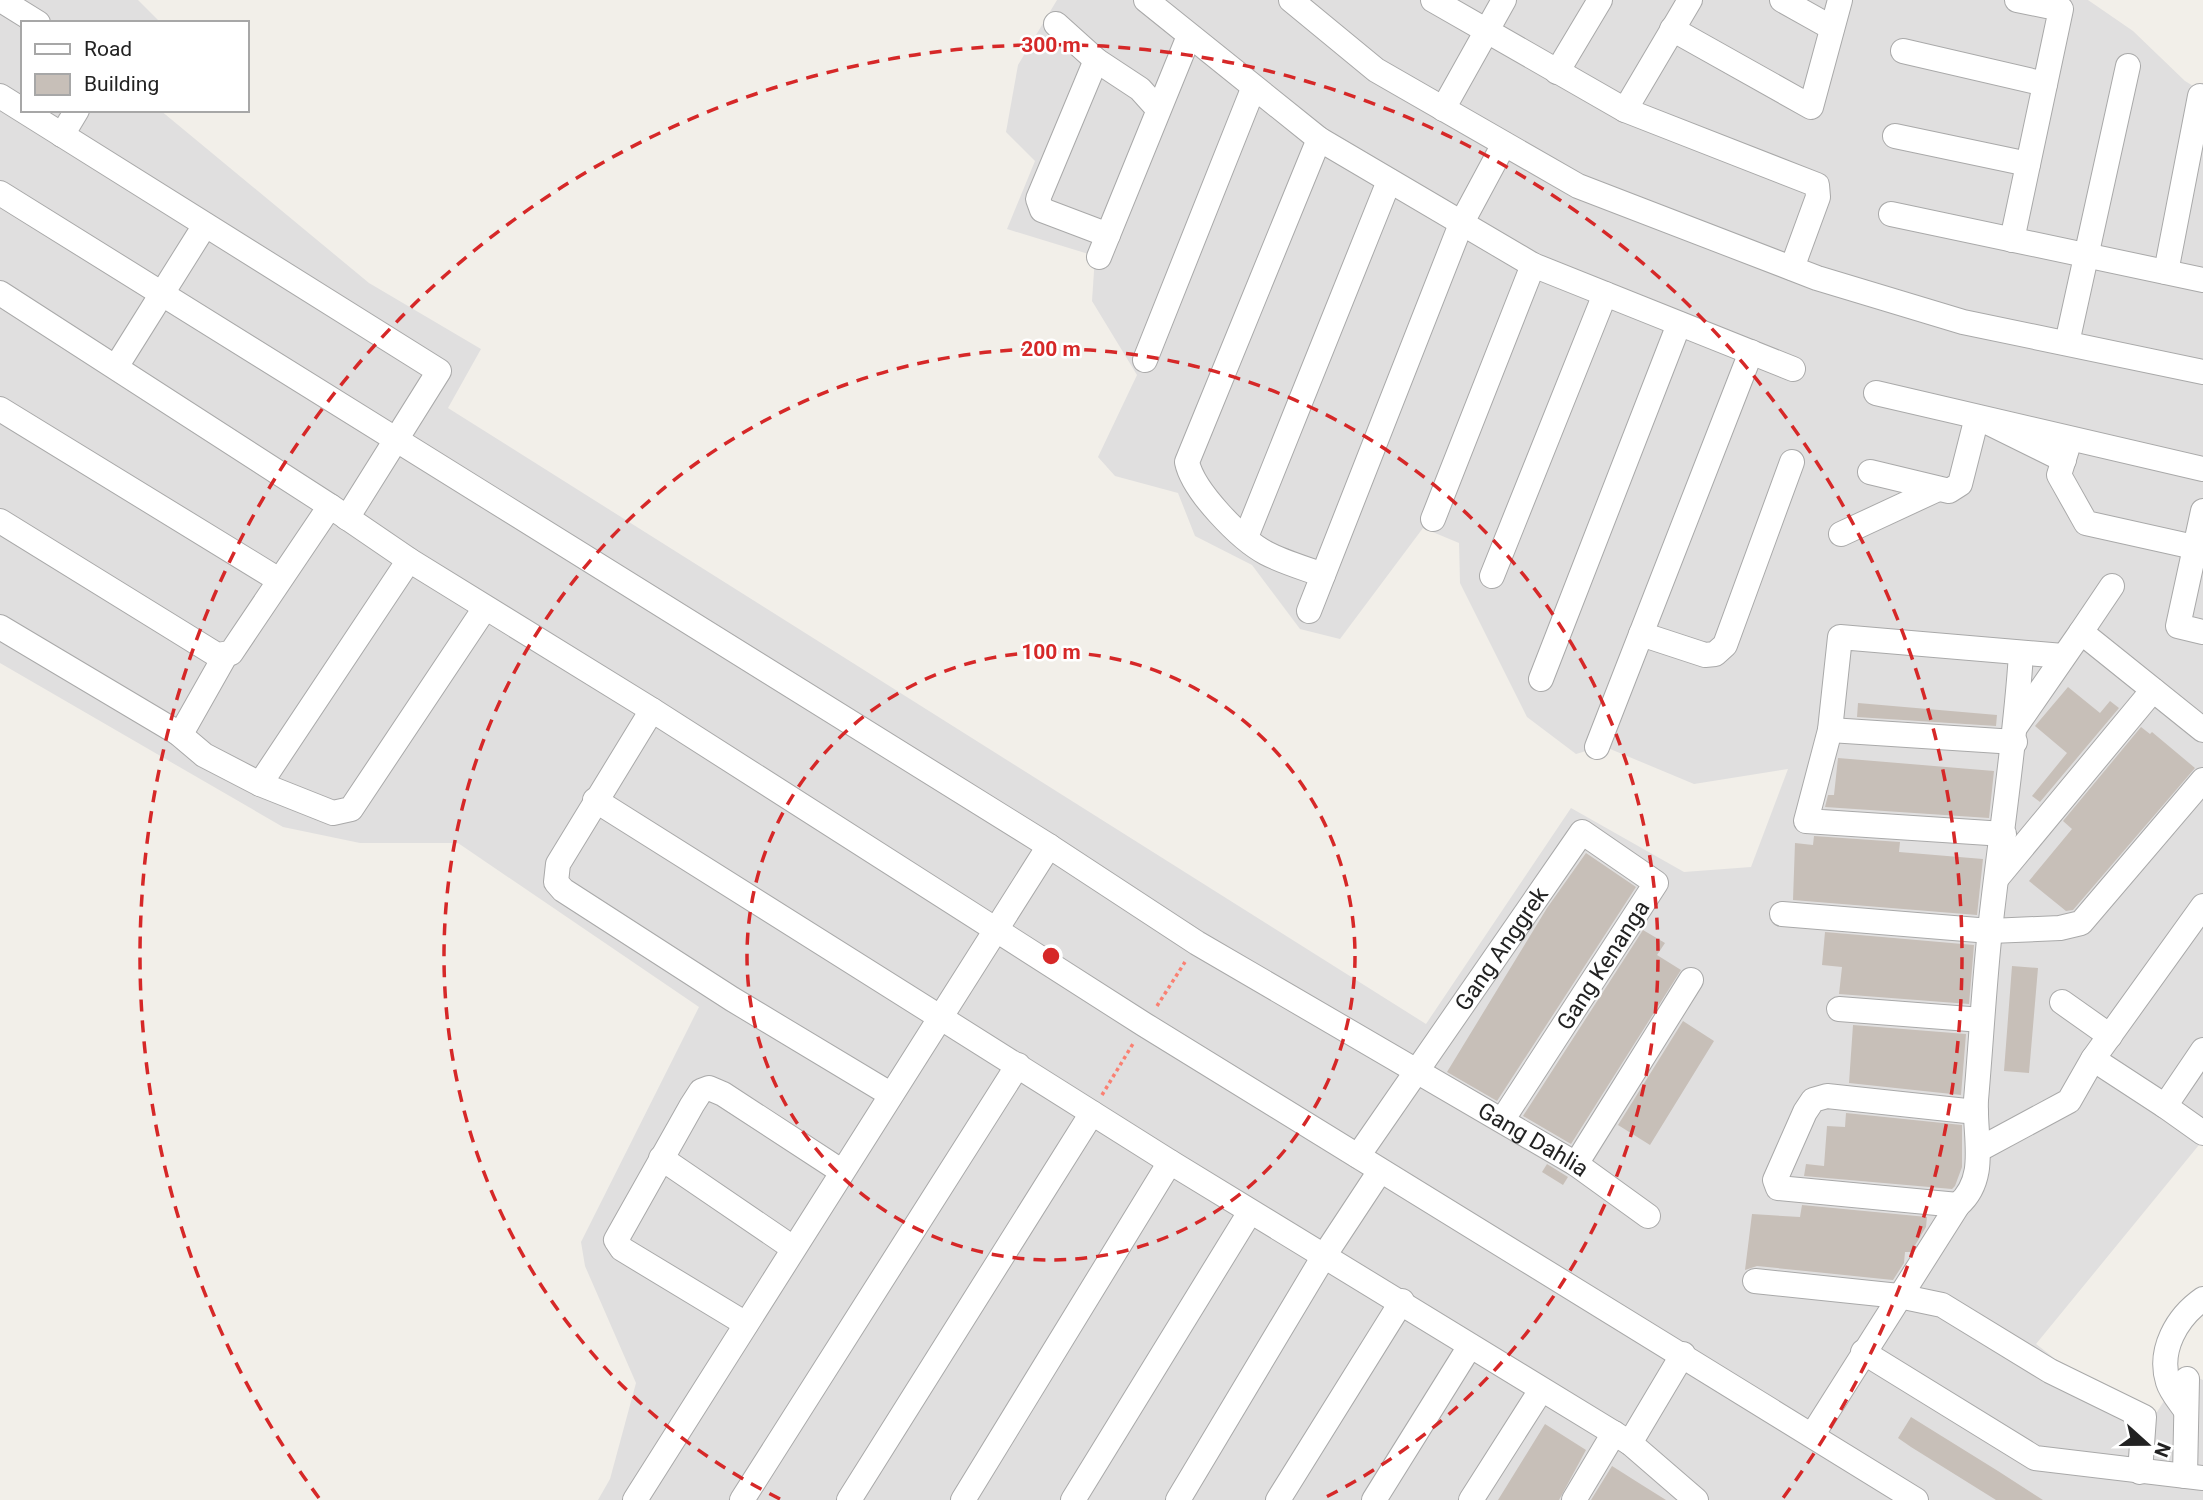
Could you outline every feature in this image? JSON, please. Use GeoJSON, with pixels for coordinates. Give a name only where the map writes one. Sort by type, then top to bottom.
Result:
{"type":"FeatureCollection","features":[{"type":"Feature","properties":{"kind":"street"},"geometry":{"type":"LineString","coordinates":[[1,0],[35,21]]}},
{"type":"Feature","properties":{"kind":"street"},"geometry":{"type":"LineString","coordinates":[[1146,0],[1185,43],[1253,89],[1319,139],[1533,265],[1793,369]]}},
{"type":"Feature","properties":{"kind":"street"},"geometry":{"type":"LineString","coordinates":[[1291,0],[1376,70],[1578,186],[1817,278],[1868,291],[1963,322],[2203,372]]}},
{"type":"Feature","properties":{"kind":"street"},"geometry":{"type":"LineString","coordinates":[[1433,0],[1625,110],[1817,185],[1818,197],[1792,268]]}},
{"type":"Feature","properties":{"kind":"street"},"geometry":{"type":"LineString","coordinates":[[1443,109],[1504,0]]}},
{"type":"Feature","properties":{"kind":"street"},"geometry":{"type":"LineString","coordinates":[[1557,72],[1600,0]]}},
{"type":"Feature","properties":{"kind":"street"},"geometry":{"type":"LineString","coordinates":[[1625,110],[1690,0]]}},
{"type":"Feature","properties":{"kind":"street"},"geometry":{"type":"LineString","coordinates":[[1782,0],[1832,28]]}},
{"type":"Feature","properties":{"kind":"street"},"geometry":{"type":"LineString","coordinates":[[1672,29],[1811,107],[1840,0]]}},
{"type":"Feature","properties":{"kind":"street"},"geometry":{"type":"LineString","coordinates":[[2012,240],[2061,9],[2017,0]]}},
{"type":"Feature","properties":{"kind":"street"},"geometry":{"type":"LineString","coordinates":[[1056,24],[1096,60],[1140,89],[1158,110]]}},
{"type":"Feature","properties":{"kind":"street"},"geometry":{"type":"LineString","coordinates":[[1140,89],[1185,43]]}},
{"type":"Feature","properties":{"kind":"street"},"geometry":{"type":"LineString","coordinates":[[1096,60],[1038,200],[1042,210],[1104,246],[1185,43]]}},
{"type":"Feature","properties":{"kind":"street"},"geometry":{"type":"LineString","coordinates":[[1903,51],[2045,84]]}},
{"type":"Feature","properties":{"kind":"street"},"geometry":{"type":"LineString","coordinates":[[2067,343],[2128,66]]}},
{"type":"Feature","properties":{"kind":"street"},"geometry":{"type":"LineString","coordinates":[[1145,360],[1253,89]]}},
{"type":"Feature","properties":{"kind":"street"},"geometry":{"type":"LineString","coordinates":[[0,96],[21,109]]}},
{"type":"Feature","properties":{"kind":"street"},"geometry":{"type":"LineString","coordinates":[[2166,272],[2200,96]]}},
{"type":"Feature","properties":{"kind":"street"},"geometry":{"type":"LineString","coordinates":[[0,521],[216,655],[225,656],[231,653],[279,580],[396,440],[439,371],[25,112]]}},
{"type":"Feature","properties":{"kind":"street"},"geometry":{"type":"LineString","coordinates":[[62,135],[76,112]]}},
{"type":"Feature","properties":{"kind":"street"},"geometry":{"type":"LineString","coordinates":[[1895,136],[2028,164]]}},
{"type":"Feature","properties":{"kind":"street"},"geometry":{"type":"LineString","coordinates":[[1319,139],[1187,462],[1189,474],[1213,507],[1246,537],[1264,552],[1322,575]]}},
{"type":"Feature","properties":{"kind":"street"},"geometry":{"type":"LineString","coordinates":[[1309,611],[1461,223],[1504,144]]}},
{"type":"Feature","properties":{"kind":"street"},"geometry":{"type":"LineString","coordinates":[[1246,537],[1389,181]]}},
{"type":"Feature","properties":{"kind":"street","name":"Gang Dahlia"},"geometry":{"type":"LineString","coordinates":[[0,193],[1049,846],[1197,943],[1503,1119],[1576,1164],[1648,1216]]}},
{"type":"Feature","properties":{"kind":"street"},"geometry":{"type":"LineString","coordinates":[[1891,214],[2203,280]]}},
{"type":"Feature","properties":{"kind":"street"},"geometry":{"type":"LineString","coordinates":[[116,367],[205,225]]}},
{"type":"Feature","properties":{"kind":"street"},"geometry":{"type":"LineString","coordinates":[[1433,519],[1533,265]]}},
{"type":"Feature","properties":{"kind":"street"},"geometry":{"type":"LineString","coordinates":[[0,293],[409,560],[652,710],[995,930],[1380,1171],[1771,1408],[1916,1500]]}},
{"type":"Feature","properties":{"kind":"street"},"geometry":{"type":"LineString","coordinates":[[1492,576],[1605,294]]}},
{"type":"Feature","properties":{"kind":"street"},"geometry":{"type":"LineString","coordinates":[[1541,679],[1679,324]]}},
{"type":"Feature","properties":{"kind":"street"},"geometry":{"type":"LineString","coordinates":[[1597,747],[1751,352]]}},
{"type":"Feature","properties":{"kind":"street"},"geometry":{"type":"LineString","coordinates":[[1876,393],[1977,417],[2067,449],[2203,469]]}},
{"type":"Feature","properties":{"kind":"street"},"geometry":{"type":"LineString","coordinates":[[0,410],[279,580]]}},
{"type":"Feature","properties":{"kind":"street"},"geometry":{"type":"LineString","coordinates":[[1870,472],[1949,491],[1960,484],[1977,417]]}},
{"type":"Feature","properties":{"kind":"street"},"geometry":{"type":"LineString","coordinates":[[2067,449],[2059,475],[2085,523],[2199,548]]}},
{"type":"Feature","properties":{"kind":"street"},"geometry":{"type":"LineString","coordinates":[[1642,634],[1705,654],[1715,654],[1725,645],[1792,462]]}},
{"type":"Feature","properties":{"kind":"street"},"geometry":{"type":"LineString","coordinates":[[1841,534],[1938,489]]}},
{"type":"Feature","properties":{"kind":"street"},"geometry":{"type":"LineString","coordinates":[[2203,511],[2199,548],[2178,626],[2203,632]]}},
{"type":"Feature","properties":{"kind":"street"},"geometry":{"type":"LineString","coordinates":[[260,784],[409,560]]}},
{"type":"Feature","properties":{"kind":"street"},"geometry":{"type":"LineString","coordinates":[[2015,734],[2063,656],[2112,586]]}},
{"type":"Feature","properties":{"kind":"street"},"geometry":{"type":"LineString","coordinates":[[0,627],[178,733],[204,755],[260,784],[333,813],[351,809],[485,608]]}},
{"type":"Feature","properties":{"kind":"street"},"geometry":{"type":"LineString","coordinates":[[2081,632],[2203,730]]}},
{"type":"Feature","properties":{"kind":"street"},"geometry":{"type":"LineString","coordinates":[[2004,834],[1806,821],[1830,730],[1840,637],[2063,656]]}},
{"type":"Feature","properties":{"kind":"street"},"geometry":{"type":"LineString","coordinates":[[1813,1434],[1958,1205],[1976,1183],[1976,1112],[1982,1020],[1996,879],[2015,734],[2021,654]]}},
{"type":"Feature","properties":{"kind":"street"},"geometry":{"type":"LineString","coordinates":[[178,733],[182,732],[225,656]]}},
{"type":"Feature","properties":{"kind":"street"},"geometry":{"type":"LineString","coordinates":[[1996,879],[2153,690]]}},
{"type":"Feature","properties":{"kind":"street"},"geometry":{"type":"LineString","coordinates":[[652,710],[558,864],[556,882],[563,890],[732,999],[890,1094]]}},
{"type":"Feature","properties":{"kind":"street"},"geometry":{"type":"LineString","coordinates":[[1830,730],[2015,734]]}},
{"type":"Feature","properties":{"kind":"street"},"geometry":{"type":"LineString","coordinates":[[1782,914],[1990,931],[2060,928],[2081,923],[2203,780]]}},
{"type":"Feature","properties":{"kind":"street"},"geometry":{"type":"LineString","coordinates":[[596,800],[1250,1212],[1402,1301],[1470,1346],[1622,1438],[1682,1495]]}},
{"type":"Feature","properties":{"kind":"street","name":"Gang Anggrek"},"geometry":{"type":"LineString","coordinates":[[1414,1070],[1578,833],[1587,834]]}},
{"type":"Feature","properties":{"kind":"street","name":"Gang Kenanga"},"geometry":{"type":"LineString","coordinates":[[1503,1119],[1656,883],[1587,834]]}},
{"type":"Feature","properties":{"kind":"street"},"geometry":{"type":"LineString","coordinates":[[635,1500],[1049,846]]}},
{"type":"Feature","properties":{"kind":"street"},"geometry":{"type":"LineString","coordinates":[[1978,1150],[2069,1101],[2093,1059],[2203,906]]}},
{"type":"Feature","properties":{"kind":"street"},"geometry":{"type":"LineString","coordinates":[[1576,1164],[1691,980]]}},
{"type":"Feature","properties":{"kind":"street"},"geometry":{"type":"LineString","coordinates":[[2062,1002],[2110,1036]]}},
{"type":"Feature","properties":{"kind":"street"},"geometry":{"type":"LineString","coordinates":[[1839,1009],[1982,1020]]}},
{"type":"Feature","properties":{"kind":"street"},"geometry":{"type":"LineString","coordinates":[[2165,1106],[2203,1050]]}},
{"type":"Feature","properties":{"kind":"street"},"geometry":{"type":"LineString","coordinates":[[2093,1059],[2203,1133]]}},
{"type":"Feature","properties":{"kind":"street"},"geometry":{"type":"LineString","coordinates":[[742,1500],[1018,1065]]}},
{"type":"Feature","properties":{"kind":"street"},"geometry":{"type":"LineString","coordinates":[[1357,1156],[1414,1070]]}},
{"type":"Feature","properties":{"kind":"street"},"geometry":{"type":"LineString","coordinates":[[746,1324],[622,1249],[616,1240],[701,1091],[709,1088],[841,1171]]}},
{"type":"Feature","properties":{"kind":"street"},"geometry":{"type":"LineString","coordinates":[[1958,1205],[1778,1188],[1775,1180],[1813,1100],[1827,1096],[1976,1112]]}},
{"type":"Feature","properties":{"kind":"street"},"geometry":{"type":"LineString","coordinates":[[849,1500],[1092,1113]]}},
{"type":"Feature","properties":{"kind":"street"},"geometry":{"type":"LineString","coordinates":[[661,1158],[793,1248]]}},
{"type":"Feature","properties":{"kind":"street"},"geometry":{"type":"LineString","coordinates":[[963,1500],[1170,1162]]}},
{"type":"Feature","properties":{"kind":"street"},"geometry":{"type":"LineString","coordinates":[[1184,1498],[1324,1256],[1380,1171]]}},
{"type":"Feature","properties":{"kind":"street"},"geometry":{"type":"LineString","coordinates":[[1073,1500],[1250,1212]]}},
{"type":"Feature","properties":{"kind":"street"},"geometry":{"type":"LineString","coordinates":[[1755,1281],[1899,1296],[1942,1305],[2050,1371],[2144,1417],[2140,1472]]}},
{"type":"Feature","properties":{"kind":"street"},"geometry":{"type":"LineString","coordinates":[[2186,1411],[2168,1384],[2165,1363],[2172,1332],[2192,1307],[2203,1299]]}},
{"type":"Feature","properties":{"kind":"street"},"geometry":{"type":"LineString","coordinates":[[1279,1500],[1402,1301]]}},
{"type":"Feature","properties":{"kind":"street"},"geometry":{"type":"LineString","coordinates":[[1374,1500],[1470,1346]]}},
{"type":"Feature","properties":{"kind":"street"},"geometry":{"type":"LineString","coordinates":[[1863,1352],[2035,1458],[2194,1477],[2186,1411],[2187,1379]]}},
{"type":"Feature","properties":{"kind":"street"},"geometry":{"type":"LineString","coordinates":[[1574,1500],[1683,1354]]}},
{"type":"Feature","properties":{"kind":"street"},"geometry":{"type":"LineString","coordinates":[[1471,1500],[1541,1390]]}},
{"type":"Feature","properties":{"kind":"shaded area"},"geometry":{"type":"Polygon","coordinates":[[[0,0],[138,0],[159,21],[21,21],[21,112],[162,112],[369,283],[481,349],[448,408],[1426,1024],[1571,808],[1684,872],[1751,867],[1788,769],[1694,784],[1603,746],[1576,754],[1527,717],[1460,583],[1459,543],[1423,528],[1340,639],[1300,629],[1252,565],[1195,536],[1178,493],[1115,476],[1098,457],[1137,375],[1092,301],[1095,256],[1007,229],[1035,161],[1006,132],[1018,65],[1057,0],[2088,0],[2133,31],[2185,81],[2203,92],[2203,1140],[2036,1344],[2104,1397],[2157,1412],[2183,1371],[2203,1380],[2203,1500],[598,1500],[610,1479],[636,1383],[585,1266],[581,1242],[699,1007],[458,843],[360,843],[283,827],[0,663],[0,0]]]}},
{"type":"Feature","properties":{"kind":"building"},"geometry":{"type":"Polygon","coordinates":[[[2068,687],[2100,713],[2110,701],[2119,708],[2040,802],[2032,796],[2067,753],[2035,726],[2068,687]]]}},
{"type":"Feature","properties":{"kind":"building"},"geometry":{"type":"Polygon","coordinates":[[[1858,703],[1997,715],[1996,726],[1857,717],[1858,703]]]}},
{"type":"Feature","properties":{"kind":"building"},"geometry":{"type":"Polygon","coordinates":[[[2141,727],[2150,734],[2152,732],[2195,768],[2073,910],[2066,911],[2029,881],[2072,829],[2063,821],[2141,727]]]}},
{"type":"Feature","properties":{"kind":"building"},"geometry":{"type":"Polygon","coordinates":[[[1838,758],[1994,771],[1989,818],[1825,807],[1828,795],[1834,795],[1838,758]]]}},
{"type":"Feature","properties":{"kind":"building"},"geometry":{"type":"Polygon","coordinates":[[[1814,836],[1900,842],[1899,852],[1983,859],[1977,915],[1793,900],[1795,843],[1813,845],[1814,836]]]}},
{"type":"Feature","properties":{"kind":"building"},"geometry":{"type":"Polygon","coordinates":[[[1586,853],[1636,887],[1497,1101],[1447,1072],[1547,908],[1586,853]]]}},
{"type":"Feature","properties":{"kind":"building"},"geometry":{"type":"Polygon","coordinates":[[[1643,930],[1665,943],[1657,955],[1681,970],[1571,1144],[1523,1116],[1643,930]]]}},
{"type":"Feature","properties":{"kind":"building"},"geometry":{"type":"Polygon","coordinates":[[[1825,932],[1974,945],[1969,1004],[1839,994],[1842,967],[1822,965],[1825,932]]]}},
{"type":"Feature","properties":{"kind":"building"},"geometry":{"type":"Polygon","coordinates":[[[2012,966],[2038,968],[2029,1073],[2004,1071],[2012,966]]]}},
{"type":"Feature","properties":{"kind":"building"},"geometry":{"type":"Polygon","coordinates":[[[1683,1021],[1714,1041],[1650,1145],[1618,1125],[1683,1021]]]}},
{"type":"Feature","properties":{"kind":"building"},"geometry":{"type":"Polygon","coordinates":[[[1853,1025],[1966,1034],[1961,1095],[1849,1083],[1853,1025]]]}},
{"type":"Feature","properties":{"kind":"building"},"geometry":{"type":"Polygon","coordinates":[[[1846,1113],[1962,1125],[1962,1167],[1955,1186],[1952,1189],[1804,1176],[1806,1164],[1824,1166],[1827,1126],[1845,1127],[1846,1113]]]}},
{"type":"Feature","properties":{"kind":"building"},"geometry":{"type":"Polygon","coordinates":[[[1547,1164],[1568,1177],[1563,1185],[1542,1172],[1547,1164]]]}},
{"type":"Feature","properties":{"kind":"building"},"geometry":{"type":"Polygon","coordinates":[[[1802,1205],[1927,1217],[1926,1227],[1911,1252],[1905,1252],[1904,1263],[1893,1280],[1757,1266],[1745,1270],[1752,1214],[1800,1217],[1802,1205]]]}},
{"type":"Feature","properties":{"kind":"building"},"geometry":{"type":"Polygon","coordinates":[[[1911,1417],[2043,1500],[1996,1500],[1911,1447],[1898,1438],[1911,1417]]]}},
{"type":"Feature","properties":{"kind":"building"},"geometry":{"type":"Polygon","coordinates":[[[1545,1424],[1586,1450],[1559,1500],[1498,1500],[1545,1424]]]}},
{"type":"Feature","properties":{"kind":"building"},"geometry":{"type":"Polygon","coordinates":[[[1612,1466],[1642,1485],[1666,1500],[1591,1500],[1612,1466]]]}}]}
